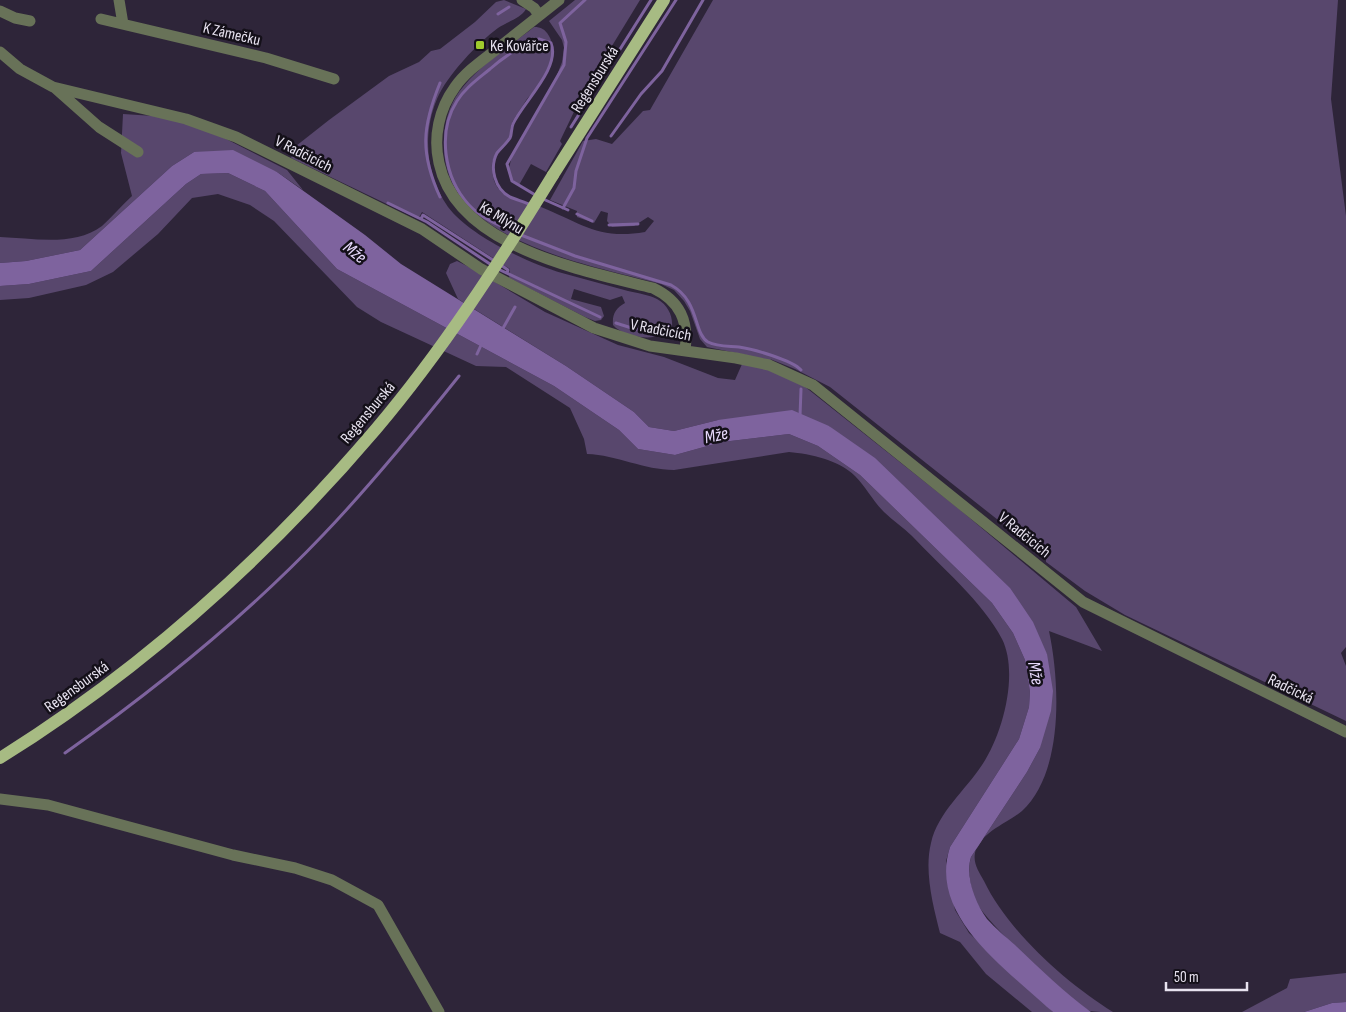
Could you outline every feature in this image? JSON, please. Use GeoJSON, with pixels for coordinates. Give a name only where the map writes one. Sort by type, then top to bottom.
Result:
{"type":"FeatureCollection","features":[{"type":"Feature","properties":{"kind":"main road","name":"Regensburská"},"geometry":{"type":"LineString","coordinates":[[0,758],[69,712],[125,670],[236,576],[302,510],[376,428],[430,359],[507,250],[664,0]]}},
{"type":"Feature","properties":{"kind":"street"},"geometry":{"type":"LineString","coordinates":[[119,0],[122,24]]}},
{"type":"Feature","properties":{"kind":"street"},"geometry":{"type":"LineString","coordinates":[[522,0],[534,8],[540,15]]}},
{"type":"Feature","properties":{"kind":"street","name":"Ke Mlýnu"},"geometry":{"type":"LineString","coordinates":[[559,0],[475,66],[461,79],[447,99],[438,126],[437,140],[437,154],[445,184],[464,212],[474,221],[523,248],[574,268],[652,288],[664,294],[677,305],[686,322],[685,350]]}},
{"type":"Feature","properties":{"kind":"street"},"geometry":{"type":"LineString","coordinates":[[0,11],[16,18],[30,21]]}},
{"type":"Feature","properties":{"kind":"street","name":"K Zámečku"},"geometry":{"type":"LineString","coordinates":[[101,19],[266,58],[334,79]]}},
{"type":"Feature","properties":{"kind":"street","name":"V Radčicích"},"geometry":{"type":"LineString","coordinates":[[0,52],[20,69],[54,87],[99,127],[138,152]]}},
{"type":"Feature","properties":{"kind":"street","name":"V Radčicích"},"geometry":{"type":"LineString","coordinates":[[54,87],[186,119],[236,137],[422,229],[481,269],[570,317],[615,336],[650,346],[685,350],[769,365],[813,385],[1083,602],[1221,671]]}},
{"type":"Feature","properties":{"kind":"street","name":"Radčická"},"geometry":{"type":"LineString","coordinates":[[1221,671],[1346,732]]}},
{"type":"Feature","properties":{"kind":"street"},"geometry":{"type":"LineString","coordinates":[[0,799],[48,805],[233,855],[295,868],[332,880],[378,905],[439,1012]]}},
{"type":"Feature","properties":{"kind":"shaded area"},"geometry":{"type":"Polygon","coordinates":[[[504,0],[526,9],[490,34],[464,60],[448,80],[432,112],[428,140],[429,154],[435,182],[441,195],[448,207],[470,228],[500,247],[533,263],[562,273],[657,299],[667,308],[672,319],[672,327],[660,336],[634,336],[618,330],[613,325],[615,312],[625,303],[622,296],[610,300],[574,289],[571,299],[601,307],[604,316],[601,320],[595,321],[585,317],[509,278],[510,269],[422,212],[418,219],[291,158],[296,146],[329,120],[389,76],[419,62],[431,51],[440,49],[475,22],[496,2],[504,0]]]}},
{"type":"Feature","properties":{"kind":"shaded area"},"geometry":{"type":"Polygon","coordinates":[[[575,0],[640,0],[582,95],[560,141],[562,144],[546,172],[531,164],[519,185],[512,179],[509,168],[512,156],[554,83],[562,62],[564,48],[562,40],[549,21],[575,0]]]}},
{"type":"Feature","properties":{"kind":"shaded area"},"geometry":{"type":"Polygon","coordinates":[[[713,0],[1338,0],[1331,99],[1346,216],[1346,647],[1341,653],[1346,666],[1346,721],[1125,615],[1085,591],[1046,562],[1046,558],[830,387],[795,369],[770,359],[959,509],[1076,607],[1102,651],[1049,631],[1053,652],[1056,701],[1052,751],[1045,774],[1036,794],[1022,811],[983,839],[1027,772],[1040,748],[1047,654],[829,426],[718,420],[674,431],[649,427],[634,412],[566,366],[458,299],[446,273],[450,264],[457,261],[545,312],[618,345],[664,357],[718,378],[735,380],[746,355],[707,347],[700,339],[690,311],[674,290],[661,284],[563,258],[528,244],[496,228],[470,207],[452,181],[444,150],[444,134],[447,120],[451,105],[459,92],[494,57],[534,27],[541,28],[551,42],[552,56],[548,70],[541,83],[526,100],[512,122],[510,137],[493,159],[492,169],[497,187],[509,197],[541,207],[602,232],[629,234],[645,232],[654,221],[648,217],[634,226],[612,227],[607,221],[608,213],[601,211],[594,223],[577,217],[577,211],[550,200],[583,141],[596,139],[612,144],[643,111],[650,110],[713,0]]]}},
{"type":"Feature","properties":{"kind":"shaded area"},"geometry":{"type":"Polygon","coordinates":[[[123,114],[185,118],[287,170],[303,190],[277,172],[194,152],[172,166],[80,250],[26,261],[0,263],[0,237],[53,240],[79,237],[91,233],[102,226],[132,196],[121,153],[123,114]]]}},
{"type":"Feature","properties":{"kind":"shaded area"},"geometry":{"type":"Polygon","coordinates":[[[228,173],[265,191],[337,269],[554,386],[619,430],[638,449],[675,455],[722,442],[789,434],[818,446],[860,475],[992,603],[1013,633],[1025,660],[1030,692],[1029,707],[1019,739],[950,847],[946,861],[955,910],[969,933],[1053,1012],[1032,1012],[986,974],[960,942],[940,933],[930,888],[928,865],[931,843],[935,832],[946,812],[975,775],[990,752],[1002,720],[1009,686],[1009,669],[1007,653],[1002,639],[994,625],[973,598],[912,536],[884,512],[859,480],[848,470],[824,459],[789,452],[674,470],[652,468],[609,457],[587,454],[584,439],[570,408],[506,367],[476,366],[381,322],[357,307],[274,221],[250,205],[218,194],[192,198],[158,234],[113,272],[86,285],[29,298],[0,300],[0,286],[29,284],[91,271],[186,184],[201,174],[228,173]]]}},
{"type":"Feature","properties":{"kind":"shaded area"},"geometry":{"type":"Polygon","coordinates":[[[977,848],[975,861],[977,868],[995,900],[1023,937],[1076,986],[1113,1012],[1090,1011],[1079,1004],[1011,943],[983,912],[976,902],[971,886],[970,862],[977,848]]]}},
{"type":"Feature","properties":{"kind":"shaded area"},"geometry":{"type":"Polygon","coordinates":[[[1346,973],[1346,1002],[1332,1003],[1304,1012],[1242,1012],[1287,988],[1290,979],[1346,973]]]}},
{"type":"Feature","properties":{"kind":"water","name":"Mže"},"geometry":{"type":"Polygon","coordinates":[[[233,150],[277,172],[365,235],[401,264],[566,366],[634,412],[649,427],[674,431],[718,420],[792,410],[829,426],[875,458],[1010,588],[1033,622],[1047,654],[1053,691],[1051,711],[1040,748],[1027,772],[971,857],[969,864],[970,881],[975,897],[987,919],[1052,980],[1091,1012],[1053,1012],[1011,975],[974,938],[960,917],[950,895],[946,872],[950,847],[1019,739],[1029,707],[1030,692],[1025,660],[1013,633],[992,603],[860,475],[818,446],[789,434],[722,442],[675,455],[638,449],[619,430],[554,386],[337,269],[265,191],[228,173],[201,174],[186,184],[91,271],[29,284],[0,286],[0,263],[26,261],[80,250],[172,166],[194,152],[233,150]]]}},
{"type":"Feature","properties":{"kind":"water"},"geometry":{"type":"Polygon","coordinates":[[[1346,1002],[1346,1012],[1304,1012],[1332,1003],[1346,1002]]]}},
{"type":"Feature","properties":{"kind":"waterway"},"geometry":{"type":"LineString","coordinates":[[537,196],[512,181],[507,164],[564,65],[566,42],[560,23],[585,0]]}},
{"type":"Feature","properties":{"kind":"waterway"},"geometry":{"type":"LineString","coordinates":[[571,127],[651,0]]}},
{"type":"Feature","properties":{"kind":"waterway"},"geometry":{"type":"LineString","coordinates":[[563,208],[574,188],[576,171],[587,138],[676,0]]}},
{"type":"Feature","properties":{"kind":"waterway"},"geometry":{"type":"LineString","coordinates":[[611,136],[641,94],[662,71],[703,0]]}},
{"type":"Feature","properties":{"kind":"waterway"},"geometry":{"type":"LineString","coordinates":[[498,14],[509,7]]}},
{"type":"Feature","properties":{"kind":"waterway"},"geometry":{"type":"LineString","coordinates":[[515,232],[479,214],[460,194],[449,168],[445,140],[451,113],[460,96],[506,56],[527,43],[539,39],[551,43],[553,53],[551,63],[540,85],[518,115],[512,126],[510,138],[497,153],[494,165],[495,178],[501,189],[510,197],[531,205]]}},
{"type":"Feature","properties":{"kind":"waterway"},"geometry":{"type":"LineString","coordinates":[[440,83],[430,113],[426,140],[429,167],[440,197]]}},
{"type":"Feature","properties":{"kind":"waterway"},"geometry":{"type":"LineString","coordinates":[[543,199],[568,210]]}},
{"type":"Feature","properties":{"kind":"waterway"},"geometry":{"type":"LineString","coordinates":[[388,203],[427,222],[493,266]]}},
{"type":"Feature","properties":{"kind":"waterway"},"geometry":{"type":"LineString","coordinates":[[577,214],[592,221]]}},
{"type":"Feature","properties":{"kind":"waterway"},"geometry":{"type":"LineString","coordinates":[[421,219],[423,215],[496,262]]}},
{"type":"Feature","properties":{"kind":"waterway"},"geometry":{"type":"LineString","coordinates":[[609,225],[638,224]]}},
{"type":"Feature","properties":{"kind":"waterway"},"geometry":{"type":"LineString","coordinates":[[521,235],[575,256],[671,285],[687,299],[700,332],[708,342],[719,346],[739,347],[762,353],[789,362],[801,370]]}},
{"type":"Feature","properties":{"kind":"waterway"},"geometry":{"type":"LineString","coordinates":[[501,265],[508,270],[507,273]]}},
{"type":"Feature","properties":{"kind":"waterway"},"geometry":{"type":"LineString","coordinates":[[498,269],[600,317]]}},
{"type":"Feature","properties":{"kind":"waterway"},"geometry":{"type":"LineString","coordinates":[[502,330],[515,307]]}},
{"type":"Feature","properties":{"kind":"waterway"},"geometry":{"type":"LineString","coordinates":[[616,323],[651,332],[658,332],[669,325]]}},
{"type":"Feature","properties":{"kind":"waterway"},"geometry":{"type":"LineString","coordinates":[[477,354],[482,343]]}},
{"type":"Feature","properties":{"kind":"waterway"},"geometry":{"type":"LineString","coordinates":[[65,753],[166,677],[263,595],[358,497],[459,376]]}},
{"type":"Feature","properties":{"kind":"waterway"},"geometry":{"type":"LineString","coordinates":[[800,416],[801,389]]}},
{"type":"Feature","properties":{"kind":"place","name":"Ke Kovářce"},"geometry":{"type":"Point","coordinates":[480,45]}}]}
